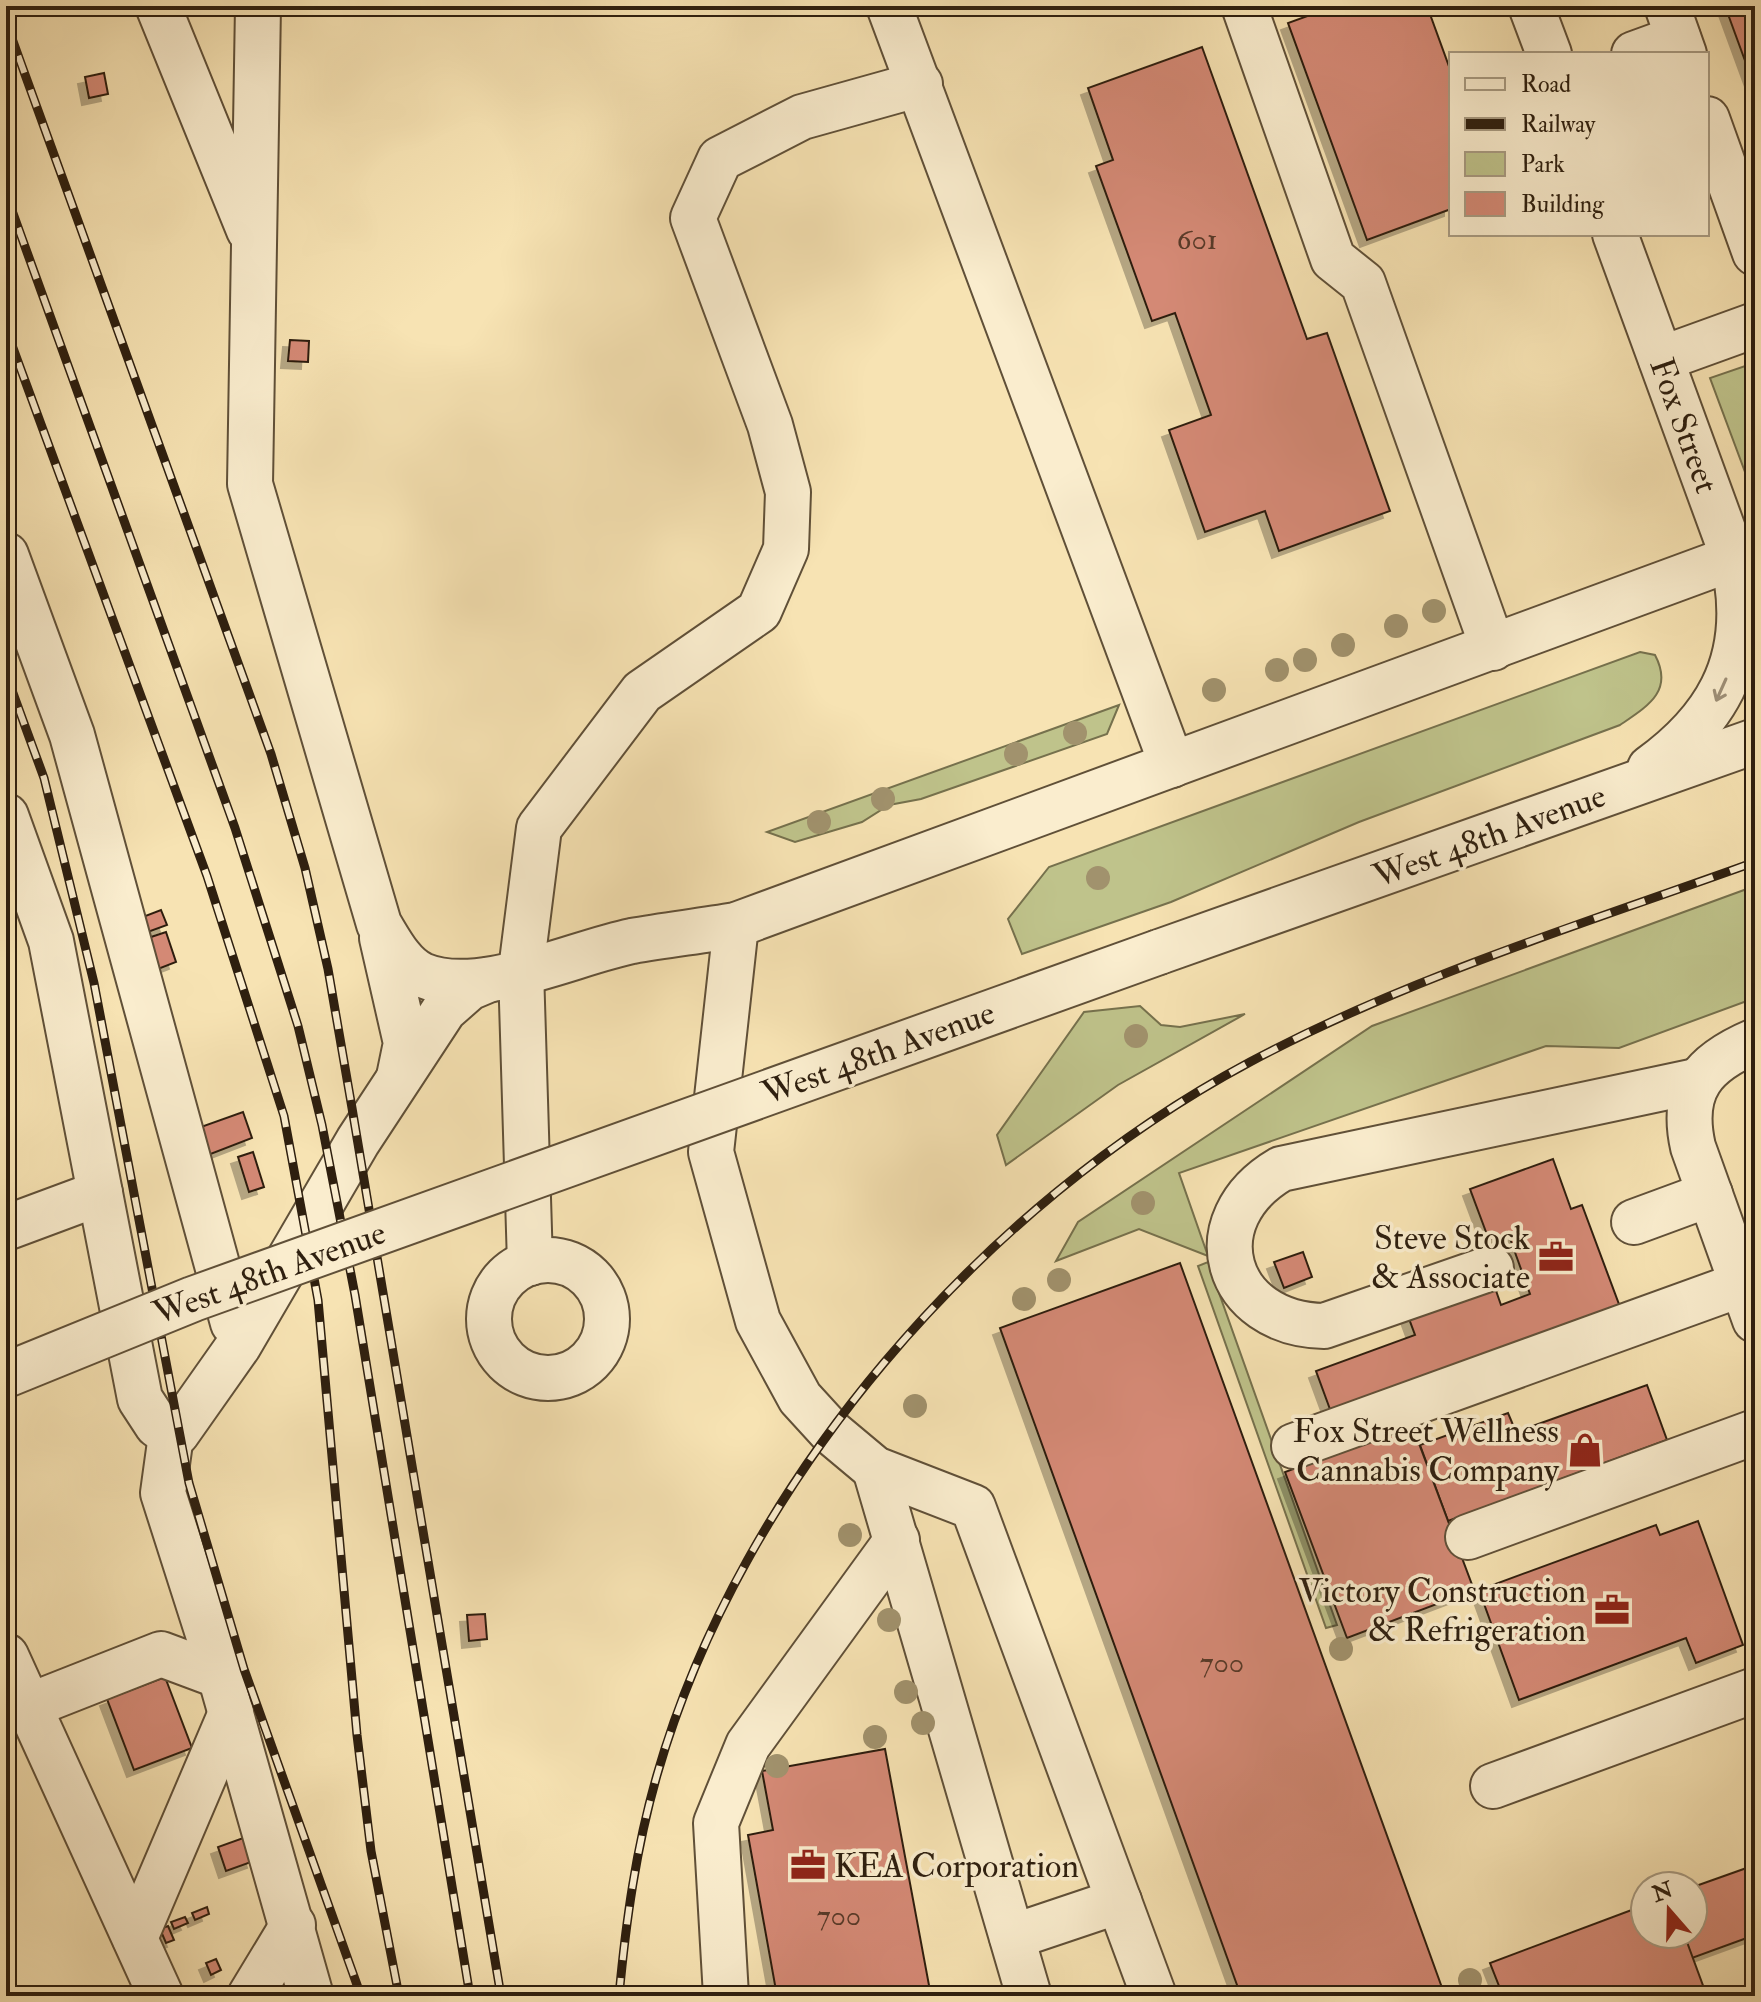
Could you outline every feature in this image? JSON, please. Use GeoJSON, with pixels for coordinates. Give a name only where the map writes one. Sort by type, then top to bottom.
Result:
{"type":"FeatureCollection","features":[{"type":"Feature","properties":{"kind":"street"},"geometry":{"type":"LineString","coordinates":[[158,6],[255,245]]}},
{"type":"Feature","properties":{"kind":"street"},"geometry":{"type":"LineString","coordinates":[[258,6],[250,484],[379,924],[406,1043],[399,1077]]}},
{"type":"Feature","properties":{"kind":"street"},"geometry":{"type":"LineString","coordinates":[[889,6],[1172,765]]}},
{"type":"Feature","properties":{"kind":"street"},"geometry":{"type":"LineString","coordinates":[[1244,6],[1333,259],[1363,283],[1493,648]]}},
{"type":"Feature","properties":{"kind":"street"},"geometry":{"type":"LineString","coordinates":[[1531,6],[1548,52]]}},
{"type":"Feature","properties":{"kind":"street"},"geometry":{"type":"LineString","coordinates":[[1638,52],[1676,33]]}},
{"type":"Feature","properties":{"kind":"street"},"geometry":{"type":"LineString","coordinates":[[530,1263],[505,974],[539,828],[642,692],[759,611],[786,549],[788,492],[770,425],[693,218],[720,159],[802,117],[920,84]]}},
{"type":"Feature","properties":{"kind":"street"},"geometry":{"type":"LineString","coordinates":[[1709,125],[1755,253]]}},
{"type":"Feature","properties":{"kind":"street","name":"Fox Street"},"geometry":{"type":"LineString","coordinates":[[1616,236],[1661,359],[1744,555],[1755,617]]}},
{"type":"Feature","properties":{"kind":"street"},"geometry":{"type":"LineString","coordinates":[[1661,359],[1755,325]]}},
{"type":"Feature","properties":{"kind":"street"},"geometry":{"type":"LineString","coordinates":[[6,555],[72,735],[239,1345]]}},
{"type":"Feature","properties":{"kind":"street"},"geometry":{"type":"LineString","coordinates":[[379,924],[405,962],[419,974],[444,982],[505,974],[631,942],[736,925],[1744,555],[1739,635],[1719,697],[1682,745],[1624,787]]}},
{"type":"Feature","properties":{"kind":"street","name":"West 48th Avenue"},"geometry":{"type":"LineString","coordinates":[[6,1375],[193,1299],[1755,741]]}},
{"type":"Feature","properties":{"kind":"street"},"geometry":{"type":"LineString","coordinates":[[6,816],[51,941],[140,1399],[157,1425],[171,1435]]}},
{"type":"Feature","properties":{"kind":"street"},"geometry":{"type":"LineString","coordinates":[[736,925],[711,1152],[758,1321],[800,1398],[832,1433],[875,1469],[973,1507],[1154,1996]]}},
{"type":"Feature","properties":{"kind":"street"},"geometry":{"type":"LineString","coordinates":[[171,1435],[177,1433],[239,1345],[399,1077],[444,1010],[469,988],[505,974]]}},
{"type":"Feature","properties":{"kind":"street"},"geometry":{"type":"LineString","coordinates":[[1491,1268],[1324,1326],[1296,1325],[1272,1316],[1251,1300],[1236,1279],[1229,1254],[1231,1228],[1241,1203],[1257,1183],[1281,1169],[1696,1081],[1730,1051],[1755,1041]]}},
{"type":"Feature","properties":{"kind":"street"},"geometry":{"type":"LineString","coordinates":[[1294,1446],[1748,1302],[1688,1125],[1696,1081]]}},
{"type":"Feature","properties":{"kind":"street"},"geometry":{"type":"LineString","coordinates":[[6,1228],[100,1193]]}},
{"type":"Feature","properties":{"kind":"street"},"geometry":{"type":"LineString","coordinates":[[1634,1222],[1710,1194]]}},
{"type":"Feature","properties":{"kind":"street"},"geometry":{"type":"LineString","coordinates":[[1468,1537],[1755,1432]]}},
{"type":"Feature","properties":{"kind":"street"},"geometry":{"type":"LineString","coordinates":[[171,1435],[163,1493],[226,1694],[311,1996]]}},
{"type":"Feature","properties":{"kind":"street"},"geometry":{"type":"LineString","coordinates":[[875,1469],[1029,1996]]}},
{"type":"Feature","properties":{"kind":"street"},"geometry":{"type":"LineString","coordinates":[[726,1996],[716,1823],[748,1745],[897,1540]]}},
{"type":"Feature","properties":{"kind":"street"},"geometry":{"type":"LineString","coordinates":[[29,1706],[161,1654],[226,1694]]}},
{"type":"Feature","properties":{"kind":"street"},"geometry":{"type":"LineString","coordinates":[[6,1656],[161,1996]]}},
{"type":"Feature","properties":{"kind":"street"},"geometry":{"type":"LineString","coordinates":[[1493,1786],[1755,1690]]}},
{"type":"Feature","properties":{"kind":"street"},"geometry":{"type":"LineString","coordinates":[[135,1938],[226,1694]]}},
{"type":"Feature","properties":{"kind":"street"},"geometry":{"type":"LineString","coordinates":[[1012,1937],[1119,1901]]}},
{"type":"Feature","properties":{"kind":"street"},"geometry":{"type":"LineString","coordinates":[[250,1996],[293,1925]]}},
{"type":"Feature","properties":{"kind":"green space"},"geometry":{"type":"Polygon","coordinates":[[[1751,364],[1755,375],[1755,487],[1748,480],[1710,378],[1751,364]]]}},
{"type":"Feature","properties":{"kind":"green space"},"geometry":{"type":"Polygon","coordinates":[[[1640,652],[1655,655],[1660,668],[1660,688],[1648,704],[1620,725],[1359,822],[1171,902],[1022,954],[1008,919],[1049,867],[1640,652]]]}},
{"type":"Feature","properties":{"kind":"green space"},"geometry":{"type":"Polygon","coordinates":[[[1119,705],[1107,734],[921,799],[889,805],[862,822],[795,842],[767,832],[1119,705]]]}},
{"type":"Feature","properties":{"kind":"green space"},"geometry":{"type":"Polygon","coordinates":[[[1755,886],[1755,998],[1619,1048],[1546,1046],[1179,1173],[1208,1256],[1139,1229],[1056,1261],[1078,1222],[1372,1026],[1755,886]]]}},
{"type":"Feature","properties":{"kind":"green space"},"geometry":{"type":"Polygon","coordinates":[[[1140,1006],[1161,1025],[1180,1027],[1245,1014],[1118,1085],[1006,1165],[997,1135],[1084,1012],[1140,1006]]]}},
{"type":"Feature","properties":{"kind":"green space"},"geometry":{"type":"Polygon","coordinates":[[[1208,1262],[1337,1625],[1326,1628],[1198,1266],[1208,1262]]]}},
{"type":"Feature","properties":{"kind":"building"},"geometry":{"type":"Polygon","coordinates":[[[1335,6],[1427,6],[1449,66],[1449,210],[1367,240],[1288,23],[1335,6]]]}},
{"type":"Feature","properties":{"kind":"building"},"geometry":{"type":"Polygon","coordinates":[[[1725,6],[1755,6],[1755,88],[1725,6]]]}},
{"type":"Feature","properties":{"kind":"building"},"geometry":{"type":"Polygon","coordinates":[[[1202,47],[1307,339],[1327,333],[1390,511],[1279,551],[1265,511],[1205,532],[1169,430],[1211,415],[1175,313],[1152,321],[1096,166],[1113,160],[1088,88],[1202,47]]]}},
{"type":"Feature","properties":{"kind":"building"},"geometry":{"type":"Polygon","coordinates":[[[104,73],[108,94],[89,98],[85,77],[104,73]]]}},
{"type":"Feature","properties":{"kind":"building"},"geometry":{"type":"Polygon","coordinates":[[[290,340],[309,341],[308,362],[288,361],[290,340]]]}},
{"type":"Feature","properties":{"kind":"building"},"geometry":{"type":"Polygon","coordinates":[[[161,910],[167,925],[145,933],[140,918],[161,910]]]}},
{"type":"Feature","properties":{"kind":"building"},"geometry":{"type":"Polygon","coordinates":[[[166,932],[176,962],[158,969],[148,938],[166,932]]]}},
{"type":"Feature","properties":{"kind":"building"},"geometry":{"type":"Polygon","coordinates":[[[243,1112],[252,1138],[208,1155],[198,1128],[243,1112]]]}},
{"type":"Feature","properties":{"kind":"building"},"geometry":{"type":"Polygon","coordinates":[[[253,1152],[264,1187],[249,1192],[238,1157],[253,1152]]]}},
{"type":"Feature","properties":{"kind":"building"},"geometry":{"type":"Polygon","coordinates":[[[1553,1159],[1571,1209],[1582,1205],[1620,1307],[1331,1412],[1316,1371],[1415,1335],[1408,1316],[1494,1285],[1501,1305],[1530,1294],[1508,1233],[1489,1240],[1470,1189],[1553,1159]]]}},
{"type":"Feature","properties":{"kind":"building"},"geometry":{"type":"Polygon","coordinates":[[[1303,1252],[1312,1277],[1284,1288],[1274,1262],[1303,1252]]]}},
{"type":"Feature","properties":{"kind":"building"},"geometry":{"type":"Polygon","coordinates":[[[1180,1263],[1445,1996],[1241,1996],[1000,1328],[1180,1263]]]}},
{"type":"Feature","properties":{"kind":"building"},"geometry":{"type":"Polygon","coordinates":[[[1647,1385],[1667,1440],[1448,1521],[1420,1445],[1508,1413],[1516,1432],[1647,1385]]]}},
{"type":"Feature","properties":{"kind":"building"},"geometry":{"type":"Polygon","coordinates":[[[1412,1425],[1474,1590],[1347,1638],[1285,1472],[1412,1425]]]}},
{"type":"Feature","properties":{"kind":"building"},"geometry":{"type":"Polygon","coordinates":[[[1698,1521],[1743,1645],[1696,1663],[1686,1638],[1519,1700],[1479,1590],[1656,1525],[1660,1535],[1698,1521]]]}},
{"type":"Feature","properties":{"kind":"building"},"geometry":{"type":"Polygon","coordinates":[[[485,1614],[487,1639],[469,1641],[467,1615],[485,1614]]]}},
{"type":"Feature","properties":{"kind":"building"},"geometry":{"type":"Polygon","coordinates":[[[165,1677],[192,1748],[134,1770],[107,1699],[165,1677]]]}},
{"type":"Feature","properties":{"kind":"building"},"geometry":{"type":"Polygon","coordinates":[[[885,1749],[931,1996],[777,1996],[748,1835],[773,1830],[762,1771],[885,1749]]]}},
{"type":"Feature","properties":{"kind":"building"},"geometry":{"type":"Polygon","coordinates":[[[246,1837],[254,1861],[226,1871],[218,1847],[246,1837]]]}},
{"type":"Feature","properties":{"kind":"building"},"geometry":{"type":"Polygon","coordinates":[[[1755,1865],[1755,1935],[1692,1958],[1689,1950],[1709,1950],[1709,1881],[1755,1865]]]}},
{"type":"Feature","properties":{"kind":"building"},"geometry":{"type":"Polygon","coordinates":[[[207,1907],[209,1914],[195,1920],[192,1913],[207,1907]]]}},
{"type":"Feature","properties":{"kind":"building"},"geometry":{"type":"Polygon","coordinates":[[[1629,1911],[1629,1950],[1690,1950],[1705,1991],[1691,1996],[1503,1996],[1490,1963],[1629,1911]]]}},
{"type":"Feature","properties":{"kind":"building"},"geometry":{"type":"Polygon","coordinates":[[[185,1917],[188,1923],[174,1929],[171,1922],[185,1917]]]}},
{"type":"Feature","properties":{"kind":"building"},"geometry":{"type":"Polygon","coordinates":[[[168,1926],[174,1940],[166,1943],[160,1929],[168,1926]]]}},
{"type":"Feature","properties":{"kind":"building"},"geometry":{"type":"Polygon","coordinates":[[[216,1959],[221,1970],[211,1975],[206,1963],[216,1959]]]}},
{"type":"Feature","properties":{"kind":"railway"},"geometry":{"type":"LineString","coordinates":[[6,22],[271,754],[305,868],[328,969],[501,1996]]}},
{"type":"Feature","properties":{"kind":"railway"},"geometry":{"type":"LineString","coordinates":[[6,194],[235,828],[298,1026],[322,1125],[355,1295],[470,1996]]}},
{"type":"Feature","properties":{"kind":"railway"},"geometry":{"type":"LineString","coordinates":[[6,329],[207,876],[284,1116],[318,1300],[357,1735],[371,1851],[399,1996]]}},
{"type":"Feature","properties":{"kind":"railway"},"geometry":{"type":"LineString","coordinates":[[6,674],[44,778],[94,983],[189,1483],[244,1669],[361,1996]]}},
{"type":"Feature","properties":{"kind":"railway"},"geometry":{"type":"LineString","coordinates":[[619,1996],[638,1857],[657,1775],[696,1666],[747,1560],[811,1458],[884,1362],[967,1273],[1056,1193],[1151,1122],[1250,1062],[1372,1003],[1435,977],[1755,862]]}},
{"type":"Feature","properties":{"kind":"place","name":"Steve Stock & Associate"},"geometry":{"type":"Point","coordinates":[1556,1257]}},
{"type":"Feature","properties":{"kind":"place","name":"Fox Street Wellness Cannabis Company"},"geometry":{"type":"Point","coordinates":[1585,1450]}},
{"type":"Feature","properties":{"kind":"place","name":"Victory Construction & Refrigeration"},"geometry":{"type":"Point","coordinates":[1612,1610]}},
{"type":"Feature","properties":{"kind":"place","name":"KEA Corporation"},"geometry":{"type":"Point","coordinates":[808,1865]}}]}
